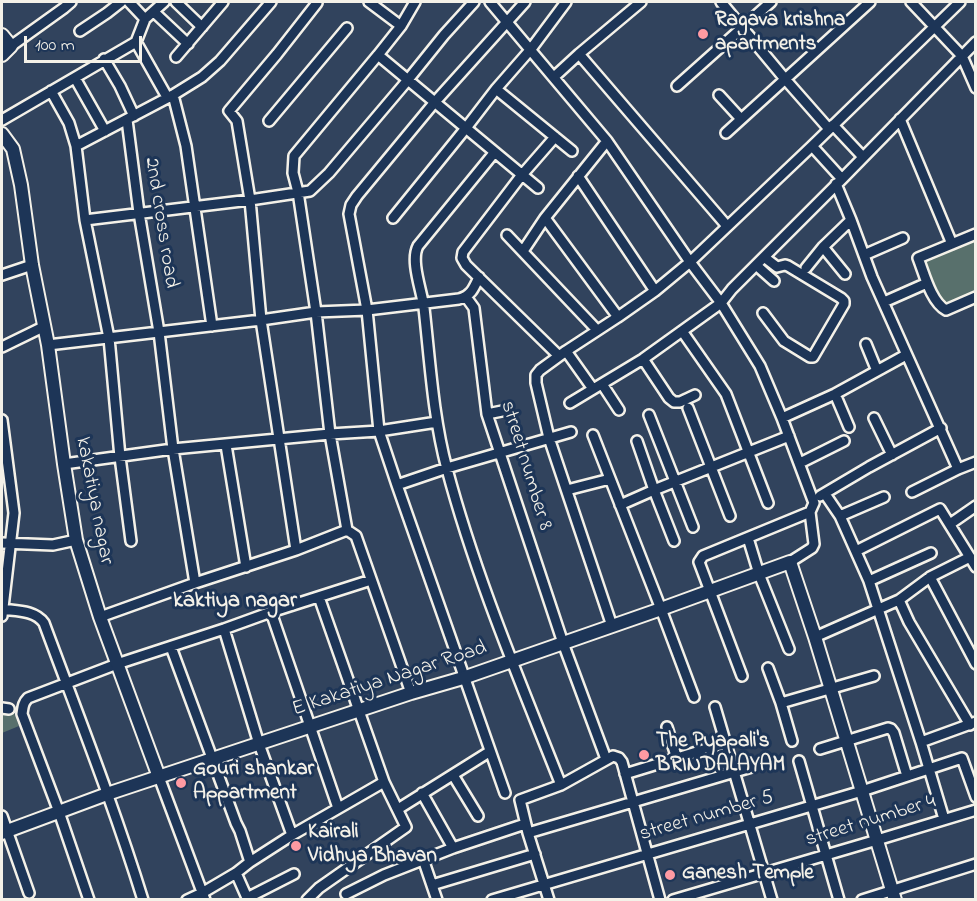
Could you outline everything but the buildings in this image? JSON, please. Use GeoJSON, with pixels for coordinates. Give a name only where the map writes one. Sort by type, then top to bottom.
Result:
{"type":"FeatureCollection","features":[{"type":"Feature","properties":{"kind":"street"},"geometry":{"type":"LineString","coordinates":[[80,31],[121,2]]}},
{"type":"Feature","properties":{"kind":"street"},"geometry":{"type":"LineString","coordinates":[[129,2],[145,19]]}},
{"type":"Feature","properties":{"kind":"street"},"geometry":{"type":"LineString","coordinates":[[2,120],[136,42],[145,19],[164,2]]}},
{"type":"Feature","properties":{"kind":"street"},"geometry":{"type":"LineString","coordinates":[[176,2],[202,27]]}},
{"type":"Feature","properties":{"kind":"street"},"geometry":{"type":"LineString","coordinates":[[176,57],[223,2]]}},
{"type":"Feature","properties":{"kind":"street"},"geometry":{"type":"LineString","coordinates":[[76,146],[202,77],[220,62],[271,2]]}},
{"type":"Feature","properties":{"kind":"street"},"geometry":{"type":"LineString","coordinates":[[369,2],[401,26]]}},
{"type":"Feature","properties":{"kind":"street"},"geometry":{"type":"LineString","coordinates":[[411,693],[356,536],[346,530],[330,434],[316,312],[293,172],[294,156],[401,26],[415,2]]}},
{"type":"Feature","properties":{"kind":"street"},"geometry":{"type":"LineString","coordinates":[[85,220],[310,191],[329,173],[474,2]]}},
{"type":"Feature","properties":{"kind":"street"},"geometry":{"type":"LineString","coordinates":[[490,2],[607,141],[721,303],[760,366],[814,499],[810,512],[814,544],[808,552],[790,562],[893,895]]}},
{"type":"Feature","properties":{"kind":"street"},"geometry":{"type":"LineString","coordinates":[[505,794],[463,678],[380,431],[367,310],[349,214],[351,205],[357,196],[434,103],[525,2]]}},
{"type":"Feature","properties":{"kind":"street"},"geometry":{"type":"LineString","coordinates":[[393,218],[496,89],[531,49],[566,2]]}},
{"type":"Feature","properties":{"kind":"street"},"geometry":{"type":"LineString","coordinates":[[554,77],[641,2]]}},
{"type":"Feature","properties":{"kind":"street"},"geometry":{"type":"LineString","coordinates":[[722,2],[784,79],[863,157]]}},
{"type":"Feature","properties":{"kind":"street"},"geometry":{"type":"LineString","coordinates":[[677,86],[771,2]]}},
{"type":"Feature","properties":{"kind":"street"},"geometry":{"type":"LineString","coordinates":[[726,133],[870,2]]}},
{"type":"Feature","properties":{"kind":"street"},"geometry":{"type":"LineString","coordinates":[[911,2],[962,56],[975,88]]}},
{"type":"Feature","properties":{"kind":"street"},"geometry":{"type":"LineString","coordinates":[[612,626],[549,438],[536,375],[562,353],[655,291],[690,262],[960,2]]}},
{"type":"Feature","properties":{"kind":"street"},"geometry":{"type":"LineString","coordinates":[[296,550],[261,320],[250,200],[237,122],[229,111],[317,3]]}},
{"type":"Feature","properties":{"kind":"street"},"geometry":{"type":"LineString","coordinates":[[2,35],[6,50],[64,4]]}},
{"type":"Feature","properties":{"kind":"street"},"geometry":{"type":"LineString","coordinates":[[154,12],[188,44]]}},
{"type":"Feature","properties":{"kind":"street"},"geometry":{"type":"LineString","coordinates":[[269,122],[347,28]]}},
{"type":"Feature","properties":{"kind":"street"},"geometry":{"type":"LineString","coordinates":[[136,42],[170,96],[186,146],[212,326]]}},
{"type":"Feature","properties":{"kind":"street"},"geometry":{"type":"LineString","coordinates":[[570,403],[643,358],[721,303],[732,289],[975,42]]}},
{"type":"Feature","properties":{"kind":"street"},"geometry":{"type":"LineString","coordinates":[[579,54],[727,226]]}},
{"type":"Feature","properties":{"kind":"street"},"geometry":{"type":"LineString","coordinates":[[378,55],[538,188]]}},
{"type":"Feature","properties":{"kind":"street","name":"2nd cross road"},"geometry":{"type":"LineString","coordinates":[[104,59],[120,86],[130,118],[139,213],[159,332],[173,449],[195,583]]}},
{"type":"Feature","properties":{"kind":"street"},"geometry":{"type":"LineString","coordinates":[[75,78],[105,131]]}},
{"type":"Feature","properties":{"kind":"street"},"geometry":{"type":"LineString","coordinates":[[496,89],[572,151]]}},
{"type":"Feature","properties":{"kind":"street"},"geometry":{"type":"LineString","coordinates":[[51,91],[69,123],[76,146],[85,220],[108,338],[130,541]]}},
{"type":"Feature","properties":{"kind":"street"},"geometry":{"type":"LineString","coordinates":[[719,95],[741,119]]}},
{"type":"Feature","properties":{"kind":"street"},"geometry":{"type":"LineString","coordinates":[[900,118],[952,244]]}},
{"type":"Feature","properties":{"kind":"street","name":"kakatiya nagar"},"geometry":{"type":"LineString","coordinates":[[2,134],[13,149],[21,185],[32,265],[48,345],[76,540],[100,617],[204,896]]}},
{"type":"Feature","properties":{"kind":"street"},"geometry":{"type":"LineString","coordinates":[[555,137],[521,176],[463,252],[462,258],[466,265],[562,353],[593,389]]}},
{"type":"Feature","properties":{"kind":"street"},"geometry":{"type":"LineString","coordinates":[[523,251],[545,218],[607,141]]}},
{"type":"Feature","properties":{"kind":"street"},"geometry":{"type":"LineString","coordinates":[[812,147],[839,181],[872,277],[958,469]]}},
{"type":"Feature","properties":{"kind":"street"},"geometry":{"type":"LineString","coordinates":[[494,153],[414,252],[423,303],[437,422],[447,468],[483,585],[561,785]]}},
{"type":"Feature","properties":{"kind":"street"},"geometry":{"type":"LineString","coordinates":[[578,176],[655,291]]}},
{"type":"Feature","properties":{"kind":"street"},"geometry":{"type":"LineString","coordinates":[[545,218],[618,317]]}},
{"type":"Feature","properties":{"kind":"street"},"geometry":{"type":"LineString","coordinates":[[806,268],[823,247],[851,220]]}},
{"type":"Feature","properties":{"kind":"street"},"geometry":{"type":"LineString","coordinates":[[975,234],[918,258],[927,284],[938,304],[946,310],[975,298]]}},
{"type":"Feature","properties":{"kind":"street"},"geometry":{"type":"LineString","coordinates":[[507,235],[597,330]]}},
{"type":"Feature","properties":{"kind":"street"},"geometry":{"type":"LineString","coordinates":[[864,255],[903,238]]}},
{"type":"Feature","properties":{"kind":"street"},"geometry":{"type":"LineString","coordinates":[[823,247],[845,274]]}},
{"type":"Feature","properties":{"kind":"street"},"geometry":{"type":"LineString","coordinates":[[763,313],[784,341],[813,357],[844,304],[841,298],[788,266],[777,267],[764,257]]}},
{"type":"Feature","properties":{"kind":"street"},"geometry":{"type":"LineString","coordinates":[[2,275],[32,265]]}},
{"type":"Feature","properties":{"kind":"street"},"geometry":{"type":"LineString","coordinates":[[756,265],[774,281]]}},
{"type":"Feature","properties":{"kind":"street"},"geometry":{"type":"LineString","coordinates":[[48,345],[316,312],[367,310],[466,297],[473,290],[479,277]]}},
{"type":"Feature","properties":{"kind":"street"},"geometry":{"type":"LineString","coordinates":[[884,302],[927,284]]}},
{"type":"Feature","properties":{"kind":"street","name":"street number 8"},"geometry":{"type":"LineString","coordinates":[[466,297],[474,308],[487,414],[563,643],[606,759]]}},
{"type":"Feature","properties":{"kind":"street"},"geometry":{"type":"LineString","coordinates":[[2,347],[43,327]]}},
{"type":"Feature","properties":{"kind":"street"},"geometry":{"type":"LineString","coordinates":[[682,331],[726,394],[768,502]]}},
{"type":"Feature","properties":{"kind":"street"},"geometry":{"type":"LineString","coordinates":[[866,344],[877,371]]}},
{"type":"Feature","properties":{"kind":"street"},"geometry":{"type":"LineString","coordinates":[[782,418],[835,394],[906,355]]}},
{"type":"Feature","properties":{"kind":"street"},"geometry":{"type":"LineString","coordinates":[[643,358],[674,402],[680,402],[695,395]]}},
{"type":"Feature","properties":{"kind":"street"},"geometry":{"type":"LineString","coordinates":[[602,384],[619,410]]}},
{"type":"Feature","properties":{"kind":"street"},"geometry":{"type":"LineString","coordinates":[[835,394],[849,427]]}},
{"type":"Feature","properties":{"kind":"street"},"geometry":{"type":"LineString","coordinates":[[688,408],[730,516]]}},
{"type":"Feature","properties":{"kind":"street"},"geometry":{"type":"LineString","coordinates":[[487,414],[507,410]]}},
{"type":"Feature","properties":{"kind":"street"},"geometry":{"type":"LineString","coordinates":[[649,415],[693,527]]}},
{"type":"Feature","properties":{"kind":"street"},"geometry":{"type":"LineString","coordinates":[[874,418],[892,455]]}},
{"type":"Feature","properties":{"kind":"street"},"geometry":{"type":"LineString","coordinates":[[2,420],[5,474],[14,513],[6,543],[2,611],[33,614],[44,623],[125,840],[143,900]]}},
{"type":"Feature","properties":{"kind":"street"},"geometry":{"type":"LineString","coordinates":[[64,464],[173,449],[380,431],[437,422]]}},
{"type":"Feature","properties":{"kind":"street"},"geometry":{"type":"LineString","coordinates":[[814,499],[941,428]]}},
{"type":"Feature","properties":{"kind":"street"},"geometry":{"type":"LineString","coordinates":[[397,485],[571,432]]}},
{"type":"Feature","properties":{"kind":"street"},"geometry":{"type":"LineString","coordinates":[[594,435],[694,697]]}},
{"type":"Feature","properties":{"kind":"street"},"geometry":{"type":"LineString","coordinates":[[620,505],[789,436]]}},
{"type":"Feature","properties":{"kind":"street"},"geometry":{"type":"LineString","coordinates":[[637,441],[674,541]]}},
{"type":"Feature","properties":{"kind":"street"},"geometry":{"type":"LineString","coordinates":[[800,463],[844,441]]}},
{"type":"Feature","properties":{"kind":"street"},"geometry":{"type":"LineString","coordinates":[[226,445],[246,567]]}},
{"type":"Feature","properties":{"kind":"street"},"geometry":{"type":"LineString","coordinates":[[912,492],[975,462]]}},
{"type":"Feature","properties":{"kind":"street"},"geometry":{"type":"LineString","coordinates":[[567,490],[610,479]]}},
{"type":"Feature","properties":{"kind":"street"},"geometry":{"type":"LineString","coordinates":[[825,494],[840,516],[869,581],[944,819]]}},
{"type":"Feature","properties":{"kind":"street"},"geometry":{"type":"LineString","coordinates":[[840,516],[884,496]]}},
{"type":"Feature","properties":{"kind":"street"},"geometry":{"type":"LineString","coordinates":[[2,498],[12,502]]}},
{"type":"Feature","properties":{"kind":"street"},"geometry":{"type":"LineString","coordinates":[[950,524],[975,506]]}},
{"type":"Feature","properties":{"kind":"street"},"geometry":{"type":"LineString","coordinates":[[855,550],[940,509],[975,567]]}},
{"type":"Feature","properties":{"kind":"street"},"geometry":{"type":"LineString","coordinates":[[742,676],[699,562],[700,559],[810,512]]}},
{"type":"Feature","properties":{"kind":"street"},"geometry":{"type":"LineString","coordinates":[[100,617],[296,550],[346,530]]}},
{"type":"Feature","properties":{"kind":"street"},"geometry":{"type":"LineString","coordinates":[[748,538],[759,574],[789,649]]}},
{"type":"Feature","properties":{"kind":"street"},"geometry":{"type":"LineString","coordinates":[[6,543],[53,545],[76,540]]}},
{"type":"Feature","properties":{"kind":"street"},"geometry":{"type":"LineString","coordinates":[[869,581],[931,553]]}},
{"type":"Feature","properties":{"kind":"street"},"geometry":{"type":"LineString","coordinates":[[815,637],[899,600],[930,577],[970,557]]}},
{"type":"Feature","properties":{"kind":"street","name":"E Kakatiya Nagar Road"},"geometry":{"type":"LineString","coordinates":[[4,832],[107,794],[411,693],[463,678],[790,562]]}},
{"type":"Feature","properties":{"kind":"street"},"geometry":{"type":"LineString","coordinates":[[930,577],[975,664]]}},
{"type":"Feature","properties":{"kind":"street"},"geometry":{"type":"LineString","coordinates":[[89,900],[60,812],[22,714],[23,705],[28,698],[117,664],[371,580]]}},
{"type":"Feature","properties":{"kind":"street"},"geometry":{"type":"LineString","coordinates":[[307,900],[319,888],[406,827],[384,782],[319,597]]}},
{"type":"Feature","properties":{"kind":"street"},"geometry":{"type":"LineString","coordinates":[[899,600],[909,621],[972,724],[921,742]]}},
{"type":"Feature","properties":{"kind":"street"},"geometry":{"type":"LineString","coordinates":[[271,612],[338,808]]}},
{"type":"Feature","properties":{"kind":"street"},"geometry":{"type":"LineString","coordinates":[[224,629],[259,744],[292,836]]}},
{"type":"Feature","properties":{"kind":"street"},"geometry":{"type":"LineString","coordinates":[[171,647],[250,862]]}},
{"type":"Feature","properties":{"kind":"street"},"geometry":{"type":"LineString","coordinates":[[768,668],[792,741]]}},
{"type":"Feature","properties":{"kind":"street"},"geometry":{"type":"LineString","coordinates":[[781,703],[874,676]]}},
{"type":"Feature","properties":{"kind":"street"},"geometry":{"type":"LineString","coordinates":[[715,706],[772,900]]}},
{"type":"Feature","properties":{"kind":"street"},"geometry":{"type":"LineString","coordinates":[[667,728],[677,759]]}},
{"type":"Feature","properties":{"kind":"street"},"geometry":{"type":"LineString","coordinates":[[820,749],[888,728],[894,733],[907,776]]}},
{"type":"Feature","properties":{"kind":"street"},"geometry":{"type":"LineString","coordinates":[[625,774],[726,743]]}},
{"type":"Feature","properties":{"kind":"street"},"geometry":{"type":"LineString","coordinates":[[398,809],[489,752]]}},
{"type":"Feature","properties":{"kind":"street"},"geometry":{"type":"LineString","coordinates":[[549,900],[520,800],[561,785],[614,756],[619,758],[625,774],[660,900]]}},
{"type":"Feature","properties":{"kind":"street","name":"street number 5"},"geometry":{"type":"LineString","coordinates":[[492,900],[862,791],[962,758],[975,797]]}},
{"type":"Feature","properties":{"kind":"street"},"geometry":{"type":"LineString","coordinates":[[799,761],[839,900]]}},
{"type":"Feature","properties":{"kind":"street"},"geometry":{"type":"LineString","coordinates":[[346,894],[384,874],[453,848],[632,802],[755,766]]}},
{"type":"Feature","properties":{"kind":"street"},"geometry":{"type":"LineString","coordinates":[[453,775],[478,816]]}},
{"type":"Feature","properties":{"kind":"street"},"geometry":{"type":"LineString","coordinates":[[187,900],[204,896],[250,862],[384,782]]}},
{"type":"Feature","properties":{"kind":"street"},"geometry":{"type":"LineString","coordinates":[[422,793],[453,848]]}},
{"type":"Feature","properties":{"kind":"street","name":"street number 4"},"geometry":{"type":"LineString","coordinates":[[673,900],[975,810]]}},
{"type":"Feature","properties":{"kind":"street"},"geometry":{"type":"LineString","coordinates":[[2,816],[4,832],[29,893]]}},
{"type":"Feature","properties":{"kind":"street"},"geometry":{"type":"LineString","coordinates":[[432,885],[535,854]]}},
{"type":"Feature","properties":{"kind":"street"},"geometry":{"type":"LineString","coordinates":[[423,859],[437,900]]}},
{"type":"Feature","properties":{"kind":"street"},"geometry":{"type":"LineString","coordinates":[[862,900],[893,895],[975,864]]}},
{"type":"Feature","properties":{"kind":"street"},"geometry":{"type":"LineString","coordinates":[[236,873],[247,899],[294,874]]}},
{"type":"Feature","properties":{"kind":"green space"},"geometry":{"type":"Polygon","coordinates":[[[975,234],[975,297],[943,309],[920,259],[975,234]]]}},
{"type":"Feature","properties":{"kind":"green space"},"geometry":{"type":"Polygon","coordinates":[[[13,710],[19,726],[2,733],[2,714],[13,710]]]}},
{"type":"Feature","properties":{"kind":"place","name":"Ragava krishna apartments"},"geometry":{"type":"Point","coordinates":[703,34]}},
{"type":"Feature","properties":{"kind":"place","name":"The Pyapali's BRINDALAYAM"},"geometry":{"type":"Point","coordinates":[644,755]}},
{"type":"Feature","properties":{"kind":"place","name":"Gouri shankar Appartment"},"geometry":{"type":"Point","coordinates":[181,783]}},
{"type":"Feature","properties":{"kind":"place","name":"Kairali Vidhya Bhavan"},"geometry":{"type":"Point","coordinates":[296,846]}},
{"type":"Feature","properties":{"kind":"place","name":"Ganesh Temple"},"geometry":{"type":"Point","coordinates":[670,875]}},
{"type":"Feature","properties":{"kind":"district","name":"kaktiya nagar"},"geometry":{"type":"Point","coordinates":[235,602]}}]}
